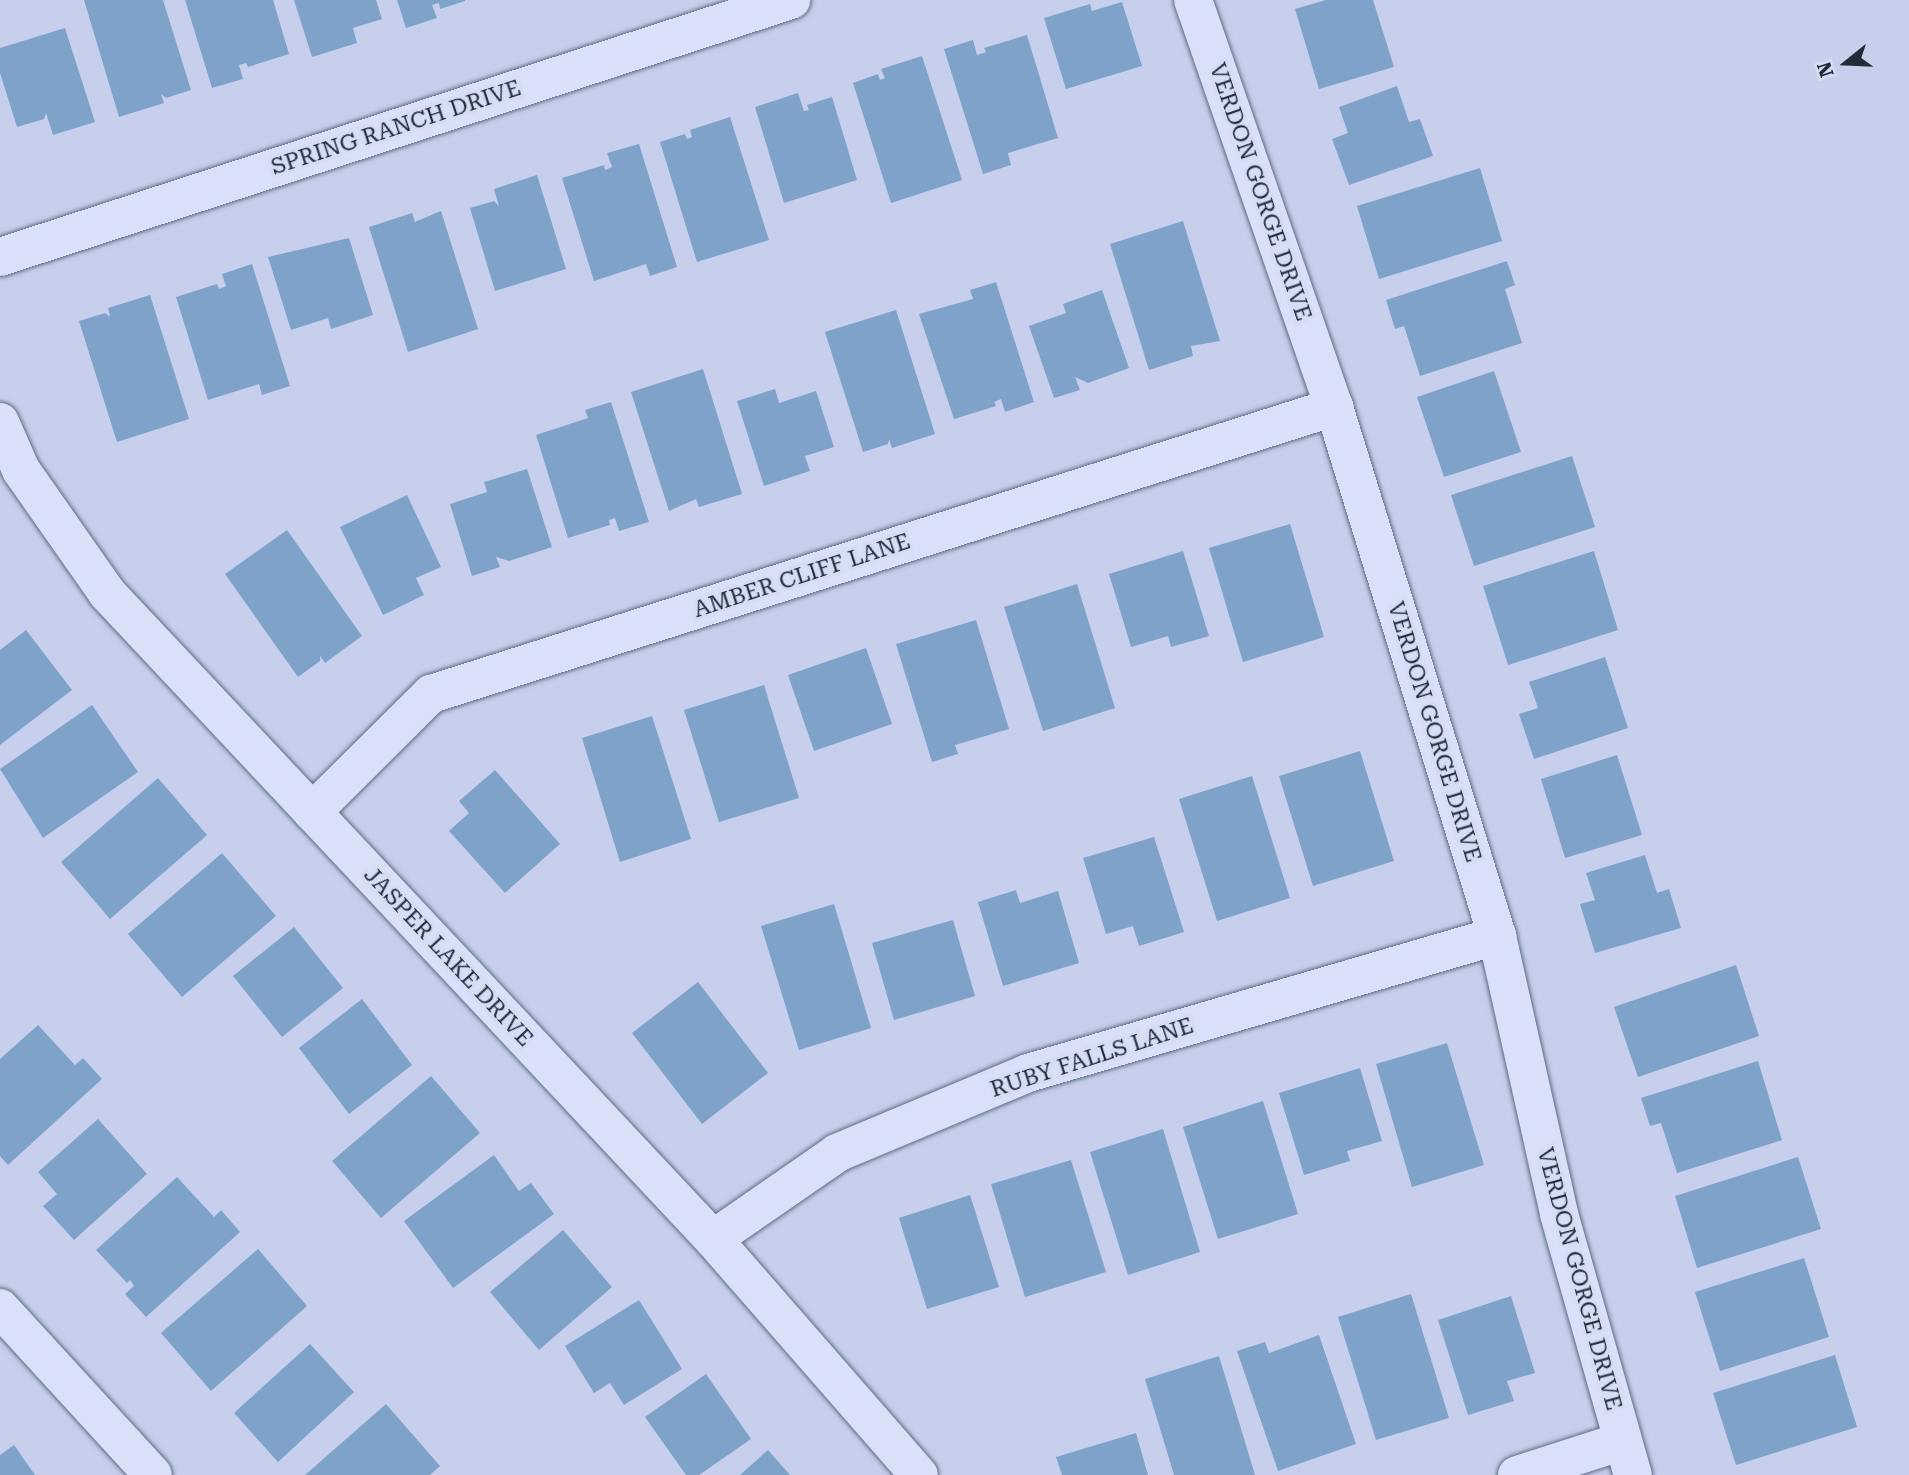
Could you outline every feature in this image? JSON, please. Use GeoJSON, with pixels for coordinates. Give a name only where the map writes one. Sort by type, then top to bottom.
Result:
{"type":"FeatureCollection","features":[{"type":"Feature","properties":{"kind":"street","name":"SPRING RANCH DRIVE"},"geometry":{"type":"LineString","coordinates":[[0,257],[792,0]]}},
{"type":"Feature","properties":{"kind":"street","name":"VERDON GORGE DRIVE"},"geometry":{"type":"LineString","coordinates":[[1194,0],[1334,407],[1497,936],[1559,1214],[1628,1458]]}},
{"type":"Feature","properties":{"kind":"street","name":"AMBER CLIFF LANE"},"geometry":{"type":"LineString","coordinates":[[312,812],[431,694],[1334,407]]}},
{"type":"Feature","properties":{"kind":"street","name":"JASPER LAKE DRIVE"},"geometry":{"type":"LineString","coordinates":[[0,422],[21,470],[107,593],[713,1239],[919,1475]]}},
{"type":"Feature","properties":{"kind":"street","name":"RUBY FALLS LANE"},"geometry":{"type":"LineString","coordinates":[[713,1239],[837,1153],[1028,1073],[1497,936]]}},
{"type":"Feature","properties":{"kind":"street"},"geometry":{"type":"LineString","coordinates":[[0,1308],[153,1475]]}},
{"type":"Feature","properties":{"kind":"street"},"geometry":{"type":"LineString","coordinates":[[1517,1475],[1628,1458]]}},
{"type":"Feature","properties":{"kind":"building"},"geometry":{"type":"Polygon","coordinates":[[[84,0],[163,0],[191,90],[166,98],[161,94],[164,103],[119,117],[84,0]]]}},
{"type":"Feature","properties":{"kind":"building"},"geometry":{"type":"Polygon","coordinates":[[[185,0],[273,0],[289,54],[248,67],[246,63],[239,65],[243,79],[212,88],[185,0]]]}},
{"type":"Feature","properties":{"kind":"building"},"geometry":{"type":"Polygon","coordinates":[[[294,0],[376,0],[382,19],[353,28],[357,43],[312,57],[294,0]]]}},
{"type":"Feature","properties":{"kind":"building"},"geometry":{"type":"Polygon","coordinates":[[[397,0],[465,1],[440,9],[439,3],[432,5],[437,18],[406,28],[397,0]]]}},
{"type":"Feature","properties":{"kind":"building"},"geometry":{"type":"Polygon","coordinates":[[[1326,0],[1373,0],[1394,67],[1319,89],[1295,9],[1326,0]]]}},
{"type":"Feature","properties":{"kind":"building"},"geometry":{"type":"Polygon","coordinates":[[[1122,2],[1142,66],[1066,89],[1044,18],[1090,4],[1092,11],[1122,2]]]}},
{"type":"Feature","properties":{"kind":"building"},"geometry":{"type":"Polygon","coordinates":[[[65,28],[95,122],[53,135],[46,113],[44,119],[17,127],[0,73],[0,48],[65,28]]]}},
{"type":"Feature","properties":{"kind":"building"},"geometry":{"type":"Polygon","coordinates":[[[1027,35],[1058,138],[1008,153],[1011,165],[983,174],[944,49],[973,40],[977,55],[986,52],[984,48],[1027,35]]]}},
{"type":"Feature","properties":{"kind":"building"},"geometry":{"type":"Polygon","coordinates":[[[922,56],[962,180],[891,203],[853,83],[878,74],[880,80],[885,78],[881,69],[922,56]]]}},
{"type":"Feature","properties":{"kind":"building"},"geometry":{"type":"Polygon","coordinates":[[[1397,86],[1409,122],[1420,119],[1433,156],[1349,185],[1332,139],[1348,133],[1339,107],[1397,86]]]}},
{"type":"Feature","properties":{"kind":"building"},"geometry":{"type":"Polygon","coordinates":[[[798,93],[804,111],[809,110],[807,105],[832,97],[857,180],[784,203],[755,107],[798,93]]]}},
{"type":"Feature","properties":{"kind":"building"},"geometry":{"type":"Polygon","coordinates":[[[730,117],[769,240],[697,262],[660,142],[685,134],[687,139],[692,137],[690,130],[730,117]]]}},
{"type":"Feature","properties":{"kind":"building"},"geometry":{"type":"Polygon","coordinates":[[[639,144],[677,267],[650,276],[646,264],[594,281],[562,178],[604,165],[605,170],[612,167],[607,153],[639,144]]]}},
{"type":"Feature","properties":{"kind":"building"},"geometry":{"type":"Polygon","coordinates":[[[1480,168],[1502,241],[1379,279],[1357,206],[1480,168]]]}},
{"type":"Feature","properties":{"kind":"building"},"geometry":{"type":"Polygon","coordinates":[[[537,175],[566,269],[495,291],[470,208],[494,201],[499,206],[494,189],[537,175]]]}},
{"type":"Feature","properties":{"kind":"building"},"geometry":{"type":"Polygon","coordinates":[[[441,211],[478,329],[408,352],[369,227],[412,213],[415,222],[441,211]]]}},
{"type":"Feature","properties":{"kind":"building"},"geometry":{"type":"Polygon","coordinates":[[[1183,221],[1220,341],[1191,346],[1193,356],[1149,370],[1110,244],[1183,221]]]}},
{"type":"Feature","properties":{"kind":"building"},"geometry":{"type":"Polygon","coordinates":[[[349,238],[373,315],[331,329],[328,318],[291,330],[268,257],[349,238]]]}},
{"type":"Feature","properties":{"kind":"building"},"geometry":{"type":"Polygon","coordinates":[[[1507,261],[1515,285],[1505,289],[1522,343],[1420,376],[1404,326],[1395,329],[1386,300],[1507,261]]]}},
{"type":"Feature","properties":{"kind":"building"},"geometry":{"type":"Polygon","coordinates":[[[252,264],[290,386],[262,395],[259,384],[208,400],[176,297],[217,284],[219,289],[226,286],[222,274],[252,264]]]}},
{"type":"Feature","properties":{"kind":"building"},"geometry":{"type":"Polygon","coordinates":[[[996,282],[1034,402],[1005,412],[1001,399],[994,402],[996,406],[954,419],[919,314],[973,299],[970,290],[996,282]]]}},
{"type":"Feature","properties":{"kind":"building"},"geometry":{"type":"Polygon","coordinates":[[[1102,290],[1129,368],[1088,383],[1075,377],[1080,390],[1054,398],[1029,326],[1066,313],[1063,304],[1102,290]]]}},
{"type":"Feature","properties":{"kind":"building"},"geometry":{"type":"Polygon","coordinates":[[[150,295],[189,419],[117,442],[79,321],[105,313],[110,317],[108,308],[150,295]]]}},
{"type":"Feature","properties":{"kind":"building"},"geometry":{"type":"Polygon","coordinates":[[[896,310],[935,434],[892,448],[889,439],[888,444],[863,452],[825,332],[896,310]]]}},
{"type":"Feature","properties":{"kind":"building"},"geometry":{"type":"Polygon","coordinates":[[[703,369],[742,494],[699,507],[696,499],[669,511],[631,392],[703,369]]]}},
{"type":"Feature","properties":{"kind":"building"},"geometry":{"type":"Polygon","coordinates":[[[1494,371],[1521,452],[1444,477],[1417,397],[1494,371]]]}},
{"type":"Feature","properties":{"kind":"building"},"geometry":{"type":"Polygon","coordinates":[[[775,389],[779,403],[816,391],[834,447],[805,456],[810,471],[764,486],[737,401],[775,389]]]}},
{"type":"Feature","properties":{"kind":"building"},"geometry":{"type":"Polygon","coordinates":[[[611,402],[649,522],[619,531],[615,518],[609,520],[610,525],[568,538],[536,435],[588,418],[585,410],[611,402]]]}},
{"type":"Feature","properties":{"kind":"building"},"geometry":{"type":"Polygon","coordinates":[[[1572,456],[1595,527],[1474,566],[1451,495],[1572,456]]]}},
{"type":"Feature","properties":{"kind":"building"},"geometry":{"type":"Polygon","coordinates":[[[527,469],[552,547],[509,561],[496,557],[500,567],[472,576],[450,504],[487,492],[484,482],[527,469]]]}},
{"type":"Feature","properties":{"kind":"building"},"geometry":{"type":"Polygon","coordinates":[[[407,495],[441,567],[416,578],[424,595],[383,615],[340,527],[407,495]]]}},
{"type":"Feature","properties":{"kind":"building"},"geometry":{"type":"Polygon","coordinates":[[[1290,524],[1324,637],[1243,662],[1209,548],[1290,524]]]}},
{"type":"Feature","properties":{"kind":"building"},"geometry":{"type":"Polygon","coordinates":[[[287,530],[362,636],[325,663],[320,656],[320,661],[298,677],[225,574],[287,530]]]}},
{"type":"Feature","properties":{"kind":"building"},"geometry":{"type":"Polygon","coordinates":[[[1183,551],[1209,636],[1171,647],[1168,636],[1131,647],[1109,574],[1183,551]]]}},
{"type":"Feature","properties":{"kind":"building"},"geometry":{"type":"Polygon","coordinates":[[[1594,551],[1618,630],[1508,665],[1483,586],[1594,551]]]}},
{"type":"Feature","properties":{"kind":"building"},"geometry":{"type":"Polygon","coordinates":[[[1077,584],[1115,708],[1043,731],[1004,607],[1077,584]]]}},
{"type":"Feature","properties":{"kind":"building"},"geometry":{"type":"Polygon","coordinates":[[[976,620],[1009,729],[955,745],[958,754],[932,762],[896,644],[976,620]]]}},
{"type":"Feature","properties":{"kind":"building"},"geometry":{"type":"Polygon","coordinates":[[[26,630],[72,690],[0,745],[0,650],[26,630]]]}},
{"type":"Feature","properties":{"kind":"building"},"geometry":{"type":"Polygon","coordinates":[[[866,648],[892,724],[814,751],[788,675],[866,648]]]}},
{"type":"Feature","properties":{"kind":"building"},"geometry":{"type":"Polygon","coordinates":[[[1605,657],[1628,728],[1534,759],[1519,714],[1538,708],[1529,682],[1605,657]]]}},
{"type":"Feature","properties":{"kind":"building"},"geometry":{"type":"Polygon","coordinates":[[[764,685],[799,798],[719,822],[684,710],[764,685]]]}},
{"type":"Feature","properties":{"kind":"building"},"geometry":{"type":"Polygon","coordinates":[[[92,705],[138,772],[43,838],[0,769],[92,705]]]}},
{"type":"Feature","properties":{"kind":"building"},"geometry":{"type":"Polygon","coordinates":[[[652,716],[691,839],[620,862],[582,738],[652,716]]]}},
{"type":"Feature","properties":{"kind":"building"},"geometry":{"type":"Polygon","coordinates":[[[1360,751],[1394,861],[1313,886],[1279,776],[1360,751]]]}},
{"type":"Feature","properties":{"kind":"building"},"geometry":{"type":"Polygon","coordinates":[[[1617,755],[1642,835],[1565,858],[1541,779],[1617,755]]]}},
{"type":"Feature","properties":{"kind":"building"},"geometry":{"type":"Polygon","coordinates":[[[495,770],[560,844],[505,893],[449,831],[469,813],[459,801],[495,770]]]}},
{"type":"Feature","properties":{"kind":"building"},"geometry":{"type":"Polygon","coordinates":[[[1252,776],[1290,898],[1217,921],[1179,799],[1252,776]]]}},
{"type":"Feature","properties":{"kind":"building"},"geometry":{"type":"Polygon","coordinates":[[[158,778],[207,835],[110,919],[61,862],[158,778]]]}},
{"type":"Feature","properties":{"kind":"building"},"geometry":{"type":"Polygon","coordinates":[[[1154,837],[1184,932],[1139,946],[1133,926],[1106,934],[1083,858],[1154,837]]]}},
{"type":"Feature","properties":{"kind":"building"},"geometry":{"type":"Polygon","coordinates":[[[222,853],[276,916],[182,997],[128,934],[222,853]]]}},
{"type":"Feature","properties":{"kind":"building"},"geometry":{"type":"Polygon","coordinates":[[[1645,855],[1657,893],[1669,889],[1681,928],[1595,953],[1580,904],[1595,900],[1586,873],[1645,855]]]}},
{"type":"Feature","properties":{"kind":"building"},"geometry":{"type":"Polygon","coordinates":[[[1016,890],[1020,903],[1058,891],[1079,963],[1003,986],[978,902],[1016,890]]]}},
{"type":"Feature","properties":{"kind":"building"},"geometry":{"type":"Polygon","coordinates":[[[834,904],[871,1028],[799,1050],[761,926],[834,904]]]}},
{"type":"Feature","properties":{"kind":"building"},"geometry":{"type":"Polygon","coordinates":[[[953,920],[975,996],[894,1020],[872,943],[953,920]]]}},
{"type":"Feature","properties":{"kind":"building"},"geometry":{"type":"Polygon","coordinates":[[[294,927],[343,988],[282,1037],[233,976],[294,927]]]}},
{"type":"Feature","properties":{"kind":"building"},"geometry":{"type":"Polygon","coordinates":[[[1736,965],[1759,1036],[1638,1077],[1614,1007],[1736,965]]]}},
{"type":"Feature","properties":{"kind":"building"},"geometry":{"type":"Polygon","coordinates":[[[698,982],[768,1073],[702,1124],[632,1033],[698,982]]]}},
{"type":"Feature","properties":{"kind":"building"},"geometry":{"type":"Polygon","coordinates":[[[362,999],[412,1065],[349,1114],[299,1048],[362,999]]]}},
{"type":"Feature","properties":{"kind":"building"},"geometry":{"type":"Polygon","coordinates":[[[38,1025],[75,1065],[83,1058],[102,1079],[8,1165],[0,1156],[0,1059],[38,1025]]]}},
{"type":"Feature","properties":{"kind":"building"},"geometry":{"type":"Polygon","coordinates":[[[1447,1043],[1484,1165],[1412,1187],[1376,1064],[1447,1043]]]}},
{"type":"Feature","properties":{"kind":"building"},"geometry":{"type":"Polygon","coordinates":[[[1758,1061],[1782,1140],[1677,1173],[1661,1123],[1650,1126],[1641,1098],[1758,1061]]]}},
{"type":"Feature","properties":{"kind":"building"},"geometry":{"type":"Polygon","coordinates":[[[1360,1068],[1382,1141],[1347,1151],[1350,1161],[1304,1175],[1279,1093],[1360,1068]]]}},
{"type":"Feature","properties":{"kind":"building"},"geometry":{"type":"Polygon","coordinates":[[[431,1076],[480,1133],[381,1218],[332,1161],[431,1076]]]}},
{"type":"Feature","properties":{"kind":"building"},"geometry":{"type":"Polygon","coordinates":[[[1263,1101],[1298,1214],[1218,1239],[1183,1127],[1263,1101]]]}},
{"type":"Feature","properties":{"kind":"building"},"geometry":{"type":"Polygon","coordinates":[[[98,1119],[147,1174],[74,1240],[43,1206],[57,1194],[38,1172],[98,1119]]]}},
{"type":"Feature","properties":{"kind":"building"},"geometry":{"type":"Polygon","coordinates":[[[1163,1129],[1200,1252],[1128,1275],[1090,1152],[1163,1129]]]}},
{"type":"Feature","properties":{"kind":"building"},"geometry":{"type":"Polygon","coordinates":[[[494,1155],[519,1191],[531,1183],[554,1214],[453,1288],[404,1221],[494,1155]]]}},
{"type":"Feature","properties":{"kind":"building"},"geometry":{"type":"Polygon","coordinates":[[[1798,1157],[1821,1229],[1697,1268],[1675,1196],[1798,1157]]]}},
{"type":"Feature","properties":{"kind":"building"},"geometry":{"type":"Polygon","coordinates":[[[1071,1160],[1106,1272],[1025,1297],[991,1184],[1071,1160]]]}},
{"type":"Feature","properties":{"kind":"building"},"geometry":{"type":"Polygon","coordinates":[[[177,1177],[214,1217],[221,1210],[240,1232],[146,1317],[125,1294],[134,1286],[130,1280],[127,1283],[96,1250],[177,1177]]]}},
{"type":"Feature","properties":{"kind":"building"},"geometry":{"type":"Polygon","coordinates":[[[970,1195],[999,1287],[927,1309],[899,1218],[970,1195]]]}},
{"type":"Feature","properties":{"kind":"building"},"geometry":{"type":"Polygon","coordinates":[[[563,1230],[612,1287],[539,1350],[490,1292],[563,1230]]]}},
{"type":"Feature","properties":{"kind":"building"},"geometry":{"type":"Polygon","coordinates":[[[258,1249],[307,1306],[211,1391],[161,1333],[258,1249]]]}},
{"type":"Feature","properties":{"kind":"building"},"geometry":{"type":"Polygon","coordinates":[[[1804,1258],[1829,1337],[1720,1371],[1695,1292],[1804,1258]]]}},
{"type":"Feature","properties":{"kind":"building"},"geometry":{"type":"Polygon","coordinates":[[[1411,1294],[1449,1418],[1376,1440],[1338,1317],[1411,1294]]]}},
{"type":"Feature","properties":{"kind":"building"},"geometry":{"type":"Polygon","coordinates":[[[1511,1296],[1535,1373],[1507,1381],[1514,1401],[1468,1415],[1438,1320],[1511,1296]]]}},
{"type":"Feature","properties":{"kind":"building"},"geometry":{"type":"Polygon","coordinates":[[[639,1300],[682,1369],[624,1405],[610,1383],[594,1393],[565,1346],[639,1300]]]}},
{"type":"Feature","properties":{"kind":"building"},"geometry":{"type":"Polygon","coordinates":[[[1319,1335],[1356,1444],[1278,1471],[1237,1351],[1265,1342],[1269,1353],[1319,1335]]]}},
{"type":"Feature","properties":{"kind":"building"},"geometry":{"type":"Polygon","coordinates":[[[310,1344],[354,1392],[278,1462],[234,1413],[310,1344]]]}},
{"type":"Feature","properties":{"kind":"building"},"geometry":{"type":"Polygon","coordinates":[[[1835,1355],[1857,1427],[1736,1465],[1713,1393],[1835,1355]]]}},
{"type":"Feature","properties":{"kind":"building"},"geometry":{"type":"Polygon","coordinates":[[[1219,1356],[1255,1475],[1174,1475],[1145,1379],[1219,1356]]]}},
{"type":"Feature","properties":{"kind":"building"},"geometry":{"type":"Polygon","coordinates":[[[706,1374],[751,1439],[699,1475],[686,1475],[645,1417],[706,1374]]]}},
{"type":"Feature","properties":{"kind":"building"},"geometry":{"type":"Polygon","coordinates":[[[386,1404],[440,1466],[430,1475],[305,1475],[386,1404]]]}},
{"type":"Feature","properties":{"kind":"building"},"geometry":{"type":"Polygon","coordinates":[[[1136,1433],[1148,1475],[1062,1475],[1056,1457],[1136,1433]]]}},
{"type":"Feature","properties":{"kind":"building"},"geometry":{"type":"Polygon","coordinates":[[[14,1445],[35,1475],[0,1475],[0,1455],[14,1445]]]}},
{"type":"Feature","properties":{"kind":"building"},"geometry":{"type":"Polygon","coordinates":[[[768,1450],[790,1475],[740,1475],[768,1450]]]}}]}
